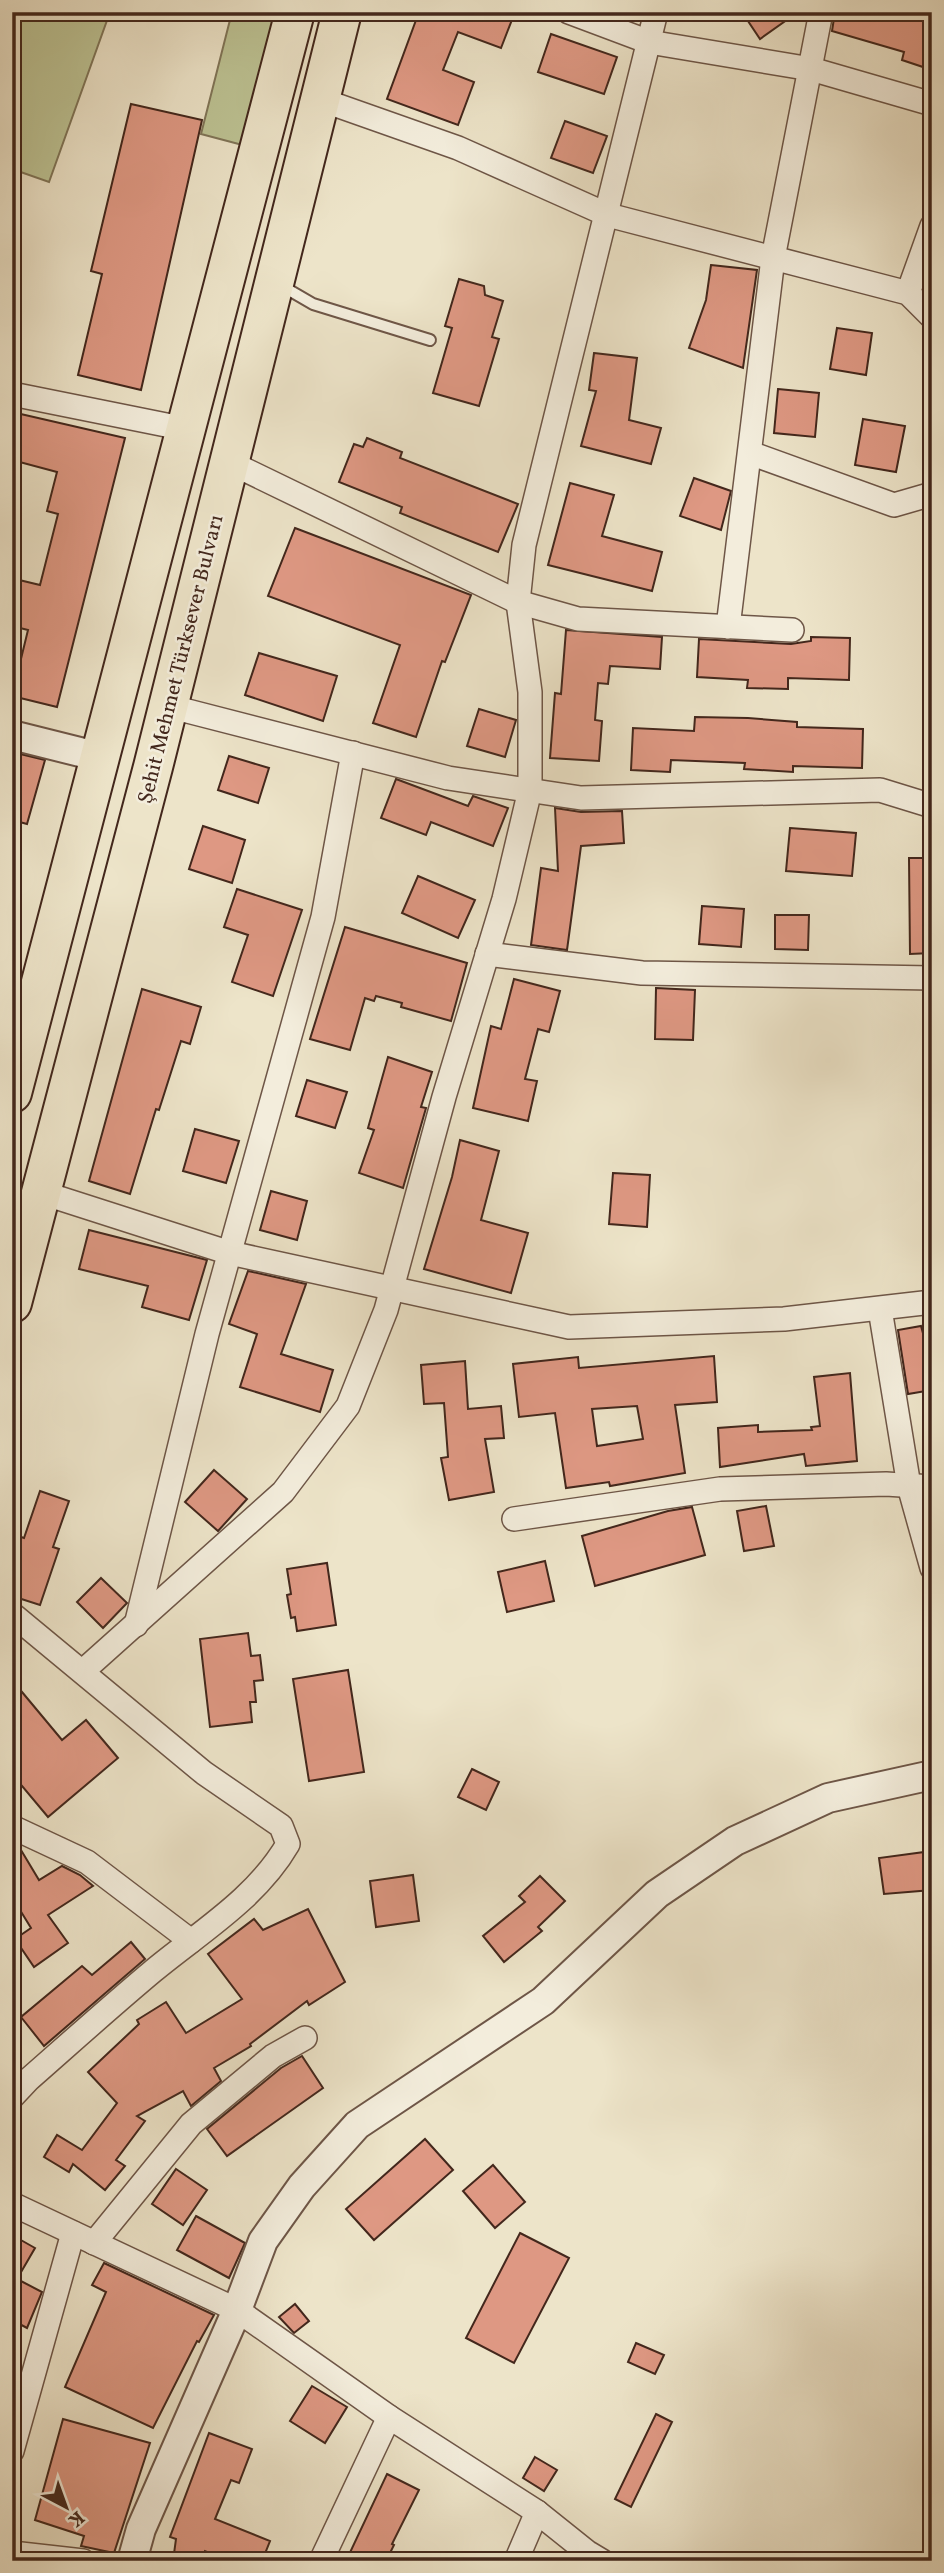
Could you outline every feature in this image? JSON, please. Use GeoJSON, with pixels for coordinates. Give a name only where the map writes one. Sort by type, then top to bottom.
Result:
{"type":"FeatureCollection","features":[{"type":"Feature","properties":{"kind":"highway"},"geometry":{"type":"LineString","coordinates":[[12,1093],[295,12]]}},
{"type":"Feature","properties":{"kind":"highway","name":"Şehit Mehmet Türksever Bulvarı"},"geometry":{"type":"LineString","coordinates":[[12,1303],[43,1193],[168,706],[342,12]]}},
{"type":"Feature","properties":{"kind":"highway"},"geometry":{"type":"LineString","coordinates":[[229,265],[274,281]]}},
{"type":"Feature","properties":{"kind":"street"},"geometry":{"type":"LineString","coordinates":[[569,12],[649,42],[811,69],[932,104]]}},
{"type":"Feature","properties":{"kind":"street"},"geometry":{"type":"LineString","coordinates":[[83,1671],[284,1492],[348,1406],[391,1290],[487,954],[530,790],[530,692],[518,602],[524,545],[608,215],[656,12]]}},
{"type":"Feature","properties":{"kind":"street"},"geometry":{"type":"LineString","coordinates":[[728,626],[773,258],[821,12]]}},
{"type":"Feature","properties":{"kind":"street"},"geometry":{"type":"LineString","coordinates":[[319,99],[457,148],[608,215],[908,293],[932,317]]}},
{"type":"Feature","properties":{"kind":"street"},"geometry":{"type":"LineString","coordinates":[[908,293],[932,226]]}},
{"type":"Feature","properties":{"kind":"street"},"geometry":{"type":"LineString","coordinates":[[12,394],[186,429]]}},
{"type":"Feature","properties":{"kind":"street"},"geometry":{"type":"LineString","coordinates":[[750,453],[894,505],[932,494]]}},
{"type":"Feature","properties":{"kind":"street"},"geometry":{"type":"LineString","coordinates":[[229,462],[518,602],[578,619],[792,630]]}},
{"type":"Feature","properties":{"kind":"street"},"geometry":{"type":"LineString","coordinates":[[168,706],[448,778],[581,798],[880,790],[932,806]]}},
{"type":"Feature","properties":{"kind":"street"},"geometry":{"type":"LineString","coordinates":[[12,735],[100,757]]}},
{"type":"Feature","properties":{"kind":"street"},"geometry":{"type":"LineString","coordinates":[[136,1625],[230,1253],[323,917],[353,754]]}},
{"type":"Feature","properties":{"kind":"street"},"geometry":{"type":"LineString","coordinates":[[487,954],[642,973],[932,978]]}},
{"type":"Feature","properties":{"kind":"street"},"geometry":{"type":"LineString","coordinates":[[43,1193],[230,1253],[569,1327],[784,1320],[932,1302]]}},
{"type":"Feature","properties":{"kind":"street"},"geometry":{"type":"LineString","coordinates":[[880,1309],[920,1487],[932,1568]]}},
{"type":"Feature","properties":{"kind":"street"},"geometry":{"type":"LineString","coordinates":[[514,1519],[720,1489],[886,1484],[920,1487]]}},
{"type":"Feature","properties":{"kind":"street"},"geometry":{"type":"LineString","coordinates":[[12,1614],[204,1773],[281,1826],[288,1844],[274,1867],[253,1891],[28,2080],[12,2097]]}},
{"type":"Feature","properties":{"kind":"street"},"geometry":{"type":"LineString","coordinates":[[132,2561],[141,2529],[237,2310],[263,2241],[302,2186],[357,2126],[543,2001],[656,1894],[735,1841],[828,1798],[932,1775]]}},
{"type":"Feature","properties":{"kind":"street"},"geometry":{"type":"LineString","coordinates":[[12,1827],[87,1862],[191,1941]]}},
{"type":"Feature","properties":{"kind":"street"},"geometry":{"type":"LineString","coordinates":[[94,2243],[191,2124],[273,2056],[304,2038]]}},
{"type":"Feature","properties":{"kind":"street"},"geometry":{"type":"LineString","coordinates":[[12,2204],[237,2310],[389,2417],[537,2512],[602,2561]]}},
{"type":"Feature","properties":{"kind":"street"},"geometry":{"type":"LineString","coordinates":[[12,2451],[73,2233]]}},
{"type":"Feature","properties":{"kind":"street"},"geometry":{"type":"LineString","coordinates":[[321,2561],[389,2417]]}},
{"type":"Feature","properties":{"kind":"street"},"geometry":{"type":"LineString","coordinates":[[516,2561],[537,2512]]}},
{"type":"Feature","properties":{"kind":"street"},"geometry":{"type":"LineString","coordinates":[[12,2553],[83,2561]]}},
{"type":"Feature","properties":{"kind":"lane"},"geometry":{"type":"LineString","coordinates":[[274,281],[313,304],[430,340]]}},
{"type":"Feature","properties":{"kind":"green space"},"geometry":{"type":"Polygon","coordinates":[[[12,12],[110,12],[49,182],[12,169],[12,12]]]}},
{"type":"Feature","properties":{"kind":"green space"},"geometry":{"type":"Polygon","coordinates":[[[232,12],[284,12],[250,147],[201,134],[232,12]]]}},
{"type":"Feature","properties":{"kind":"building"},"geometry":{"type":"Polygon","coordinates":[[[419,12],[515,12],[501,48],[458,32],[443,70],[474,82],[458,125],[387,99],[419,12]]]}},
{"type":"Feature","properties":{"kind":"building"},"geometry":{"type":"Polygon","coordinates":[[[742,12],[798,12],[760,39],[742,12]]]}},
{"type":"Feature","properties":{"kind":"building"},"geometry":{"type":"Polygon","coordinates":[[[835,12],[923,12],[932,15],[932,70],[902,60],[904,52],[832,31],[835,12]]]}},
{"type":"Feature","properties":{"kind":"building"},"geometry":{"type":"Polygon","coordinates":[[[551,34],[617,57],[604,94],[538,72],[551,34]]]}},
{"type":"Feature","properties":{"kind":"building"},"geometry":{"type":"Polygon","coordinates":[[[131,104],[202,120],[141,390],[78,375],[102,274],[91,271],[131,104]]]}},
{"type":"Feature","properties":{"kind":"building"},"geometry":{"type":"Polygon","coordinates":[[[565,121],[607,136],[593,173],[551,158],[565,121]]]}},
{"type":"Feature","properties":{"kind":"building"},"geometry":{"type":"Polygon","coordinates":[[[711,265],[757,270],[743,368],[689,348],[706,300],[711,265]]]}},
{"type":"Feature","properties":{"kind":"building"},"geometry":{"type":"Polygon","coordinates":[[[459,279],[484,286],[485,295],[503,301],[492,337],[499,339],[479,406],[433,393],[452,328],[445,326],[459,279]]]}},
{"type":"Feature","properties":{"kind":"building"},"geometry":{"type":"Polygon","coordinates":[[[837,328],[872,333],[866,375],[830,369],[837,328]]]}},
{"type":"Feature","properties":{"kind":"building"},"geometry":{"type":"Polygon","coordinates":[[[594,353],[637,358],[629,420],[661,428],[651,464],[581,446],[596,391],[589,390],[594,353]]]}},
{"type":"Feature","properties":{"kind":"building"},"geometry":{"type":"Polygon","coordinates":[[[778,389],[819,393],[815,437],[774,433],[778,389]]]}},
{"type":"Feature","properties":{"kind":"building"},"geometry":{"type":"Polygon","coordinates":[[[12,412],[125,438],[57,707],[12,696],[28,630],[12,626],[12,591],[15,579],[40,585],[58,514],[47,511],[57,472],[12,460],[12,412]]]}},
{"type":"Feature","properties":{"kind":"building"},"geometry":{"type":"Polygon","coordinates":[[[863,419],[905,426],[896,472],[855,465],[863,419]]]}},
{"type":"Feature","properties":{"kind":"building"},"geometry":{"type":"Polygon","coordinates":[[[367,438],[402,452],[400,458],[518,504],[498,552],[400,513],[402,507],[339,482],[354,444],[363,447],[367,438]]]}},
{"type":"Feature","properties":{"kind":"building"},"geometry":{"type":"Polygon","coordinates":[[[694,478],[731,491],[721,530],[680,516],[694,478]]]}},
{"type":"Feature","properties":{"kind":"building"},"geometry":{"type":"Polygon","coordinates":[[[570,483],[614,495],[602,536],[662,552],[652,591],[548,565],[570,483]]]}},
{"type":"Feature","properties":{"kind":"building"},"geometry":{"type":"Polygon","coordinates":[[[295,528],[471,595],[445,662],[442,661],[416,737],[373,723],[400,645],[268,596],[295,528]]]}},
{"type":"Feature","properties":{"kind":"building"},"geometry":{"type":"Polygon","coordinates":[[[566,630],[662,637],[660,669],[610,666],[608,684],[598,683],[595,720],[602,721],[599,761],[550,758],[555,693],[561,694],[566,630]]]}},
{"type":"Feature","properties":{"kind":"building"},"geometry":{"type":"Polygon","coordinates":[[[811,637],[850,638],[849,680],[788,678],[788,689],[747,688],[748,680],[697,677],[699,639],[791,644],[811,641],[811,637]]]}},
{"type":"Feature","properties":{"kind":"building"},"geometry":{"type":"Polygon","coordinates":[[[259,653],[337,676],[323,721],[245,695],[259,653]]]}},
{"type":"Feature","properties":{"kind":"building"},"geometry":{"type":"Polygon","coordinates":[[[479,709],[516,720],[505,757],[467,746],[479,709]]]}},
{"type":"Feature","properties":{"kind":"building"},"geometry":{"type":"Polygon","coordinates":[[[695,717],[748,718],[797,722],[797,727],[863,729],[862,768],[793,766],[793,772],[744,769],[745,763],[671,760],[670,772],[631,770],[633,728],[694,731],[695,717]]]}},
{"type":"Feature","properties":{"kind":"building"},"geometry":{"type":"Polygon","coordinates":[[[12,752],[45,760],[27,824],[12,820],[12,752]]]}},
{"type":"Feature","properties":{"kind":"building"},"geometry":{"type":"Polygon","coordinates":[[[229,756],[269,768],[258,803],[218,790],[229,756]]]}},
{"type":"Feature","properties":{"kind":"building"},"geometry":{"type":"Polygon","coordinates":[[[396,779],[468,806],[473,796],[508,808],[493,846],[431,822],[426,835],[381,818],[396,779]]]}},
{"type":"Feature","properties":{"kind":"building"},"geometry":{"type":"Polygon","coordinates":[[[555,808],[581,812],[622,811],[624,843],[581,846],[567,950],[531,945],[541,868],[558,871],[555,808]]]}},
{"type":"Feature","properties":{"kind":"building"},"geometry":{"type":"Polygon","coordinates":[[[203,826],[245,840],[232,883],[189,869],[203,826]]]}},
{"type":"Feature","properties":{"kind":"building"},"geometry":{"type":"Polygon","coordinates":[[[790,828],[856,833],[852,876],[786,871],[790,828]]]}},
{"type":"Feature","properties":{"kind":"building"},"geometry":{"type":"Polygon","coordinates":[[[909,858],[932,858],[932,953],[910,954],[909,858]]]}},
{"type":"Feature","properties":{"kind":"building"},"geometry":{"type":"Polygon","coordinates":[[[418,876],[475,900],[458,938],[402,913],[418,876]]]}},
{"type":"Feature","properties":{"kind":"building"},"geometry":{"type":"Polygon","coordinates":[[[237,889],[302,910],[273,996],[232,982],[248,935],[224,927],[237,889]]]}},
{"type":"Feature","properties":{"kind":"building"},"geometry":{"type":"Polygon","coordinates":[[[702,906],[744,909],[741,947],[699,944],[702,906]]]}},
{"type":"Feature","properties":{"kind":"building"},"geometry":{"type":"Polygon","coordinates":[[[775,915],[809,915],[808,950],[775,949],[775,915]]]}},
{"type":"Feature","properties":{"kind":"building"},"geometry":{"type":"Polygon","coordinates":[[[345,927],[467,963],[451,1021],[401,1007],[402,1003],[376,996],[374,1001],[365,998],[350,1050],[310,1039],[345,927]]]}},
{"type":"Feature","properties":{"kind":"building"},"geometry":{"type":"Polygon","coordinates":[[[514,979],[560,991],[549,1032],[538,1029],[525,1079],[537,1081],[528,1121],[473,1108],[491,1026],[501,1029],[514,979]]]}},
{"type":"Feature","properties":{"kind":"building"},"geometry":{"type":"Polygon","coordinates":[[[656,988],[695,990],[693,1040],[655,1039],[656,988]]]}},
{"type":"Feature","properties":{"kind":"building"},"geometry":{"type":"Polygon","coordinates":[[[142,989],[201,1007],[190,1044],[181,1041],[159,1110],[156,1109],[130,1194],[89,1181],[142,989]]]}},
{"type":"Feature","properties":{"kind":"building"},"geometry":{"type":"Polygon","coordinates":[[[388,1057],[432,1072],[421,1107],[426,1108],[403,1188],[359,1173],[374,1130],[368,1128],[388,1057]]]}},
{"type":"Feature","properties":{"kind":"building"},"geometry":{"type":"Polygon","coordinates":[[[307,1080],[347,1092],[335,1128],[296,1116],[307,1080]]]}},
{"type":"Feature","properties":{"kind":"building"},"geometry":{"type":"Polygon","coordinates":[[[195,1129],[239,1141],[226,1183],[183,1171],[195,1129]]]}},
{"type":"Feature","properties":{"kind":"building"},"geometry":{"type":"Polygon","coordinates":[[[460,1140],[499,1151],[481,1220],[528,1233],[511,1293],[424,1269],[452,1177],[460,1140]]]}},
{"type":"Feature","properties":{"kind":"building"},"geometry":{"type":"Polygon","coordinates":[[[613,1173],[650,1175],[647,1227],[609,1224],[613,1173]]]}},
{"type":"Feature","properties":{"kind":"building"},"geometry":{"type":"Polygon","coordinates":[[[271,1191],[307,1201],[297,1240],[260,1230],[271,1191]]]}},
{"type":"Feature","properties":{"kind":"building"},"geometry":{"type":"Polygon","coordinates":[[[89,1230],[207,1260],[189,1320],[142,1307],[148,1286],[79,1269],[89,1230]]]}},
{"type":"Feature","properties":{"kind":"building"},"geometry":{"type":"Polygon","coordinates":[[[248,1271],[306,1284],[281,1354],[333,1370],[320,1412],[240,1387],[257,1334],[229,1324],[248,1271]]]}},
{"type":"Feature","properties":{"kind":"building"},"geometry":{"type":"Polygon","coordinates":[[[921,1326],[932,1366],[932,1390],[908,1394],[898,1330],[921,1326]]]}},
{"type":"Feature","properties":{"kind":"building"},"geometry":{"type":"Polygon","coordinates":[[[714,1356],[717,1402],[675,1405],[685,1473],[610,1486],[609,1482],[566,1488],[555,1413],[519,1417],[513,1364],[578,1357],[579,1368],[714,1356]],[[637,1406],[592,1409],[597,1446],[643,1439],[637,1406]]]}},
{"type":"Feature","properties":{"kind":"building"},"geometry":{"type":"Polygon","coordinates":[[[465,1361],[468,1409],[501,1406],[504,1438],[485,1439],[494,1492],[449,1500],[441,1458],[448,1457],[444,1403],[424,1404],[421,1365],[465,1361]]]}},
{"type":"Feature","properties":{"kind":"building"},"geometry":{"type":"Polygon","coordinates":[[[850,1373],[857,1461],[806,1466],[804,1454],[720,1467],[718,1428],[758,1425],[758,1432],[812,1430],[811,1427],[820,1426],[814,1377],[850,1373]]]}},
{"type":"Feature","properties":{"kind":"building"},"geometry":{"type":"Polygon","coordinates":[[[214,1470],[247,1499],[218,1531],[185,1502],[214,1470]]]}},
{"type":"Feature","properties":{"kind":"building"},"geometry":{"type":"Polygon","coordinates":[[[40,1491],[69,1501],[53,1547],[59,1549],[40,1605],[12,1596],[12,1534],[24,1538],[40,1491]]]}},
{"type":"Feature","properties":{"kind":"building"},"geometry":{"type":"Polygon","coordinates":[[[766,1506],[774,1546],[744,1551],[737,1511],[766,1506]]]}},
{"type":"Feature","properties":{"kind":"building"},"geometry":{"type":"Polygon","coordinates":[[[692,1507],[705,1555],[595,1586],[582,1536],[668,1511],[692,1507]]]}},
{"type":"Feature","properties":{"kind":"building"},"geometry":{"type":"Polygon","coordinates":[[[545,1561],[554,1601],[507,1612],[498,1572],[545,1561]]]}},
{"type":"Feature","properties":{"kind":"building"},"geometry":{"type":"Polygon","coordinates":[[[327,1563],[336,1625],[297,1631],[295,1617],[291,1618],[287,1595],[291,1594],[287,1569],[327,1563]]]}},
{"type":"Feature","properties":{"kind":"building"},"geometry":{"type":"Polygon","coordinates":[[[101,1578],[127,1603],[103,1628],[77,1602],[101,1578]]]}},
{"type":"Feature","properties":{"kind":"building"},"geometry":{"type":"Polygon","coordinates":[[[248,1633],[251,1656],[260,1655],[263,1680],[254,1681],[256,1702],[250,1702],[252,1722],[210,1727],[200,1639],[248,1633]]]}},
{"type":"Feature","properties":{"kind":"building"},"geometry":{"type":"Polygon","coordinates":[[[348,1670],[364,1772],[309,1781],[293,1679],[348,1670]]]}},
{"type":"Feature","properties":{"kind":"building"},"geometry":{"type":"Polygon","coordinates":[[[12,1680],[62,1740],[86,1720],[118,1758],[48,1817],[12,1774],[12,1680]]]}},
{"type":"Feature","properties":{"kind":"building"},"geometry":{"type":"Polygon","coordinates":[[[472,1769],[499,1782],[486,1810],[458,1797],[472,1769]]]}},
{"type":"Feature","properties":{"kind":"building"},"geometry":{"type":"Polygon","coordinates":[[[12,1843],[18,1845],[39,1880],[62,1866],[80,1875],[93,1886],[48,1915],[68,1943],[34,1967],[15,1939],[31,1928],[12,1897],[12,1843]]]}},
{"type":"Feature","properties":{"kind":"building"},"geometry":{"type":"Polygon","coordinates":[[[932,1851],[932,1890],[884,1894],[879,1858],[932,1851]]]}},
{"type":"Feature","properties":{"kind":"building"},"geometry":{"type":"Polygon","coordinates":[[[413,1875],[419,1921],[376,1927],[370,1881],[413,1875]]]}},
{"type":"Feature","properties":{"kind":"building"},"geometry":{"type":"Polygon","coordinates":[[[540,1876],[565,1901],[538,1927],[542,1931],[504,1962],[483,1936],[525,1902],[519,1896],[540,1876]]]}},
{"type":"Feature","properties":{"kind":"building"},"geometry":{"type":"Polygon","coordinates":[[[308,1909],[345,1982],[309,2005],[307,2001],[250,2044],[251,2046],[214,2068],[221,2081],[191,2106],[183,2091],[137,2116],[145,2121],[116,2160],[125,2166],[105,2190],[73,2164],[69,2172],[44,2157],[57,2135],[82,2150],[117,2103],[88,2072],[139,2024],[137,2020],[166,2002],[186,2033],[242,1999],[208,1954],[254,1919],[263,1930],[308,1909]]]}},
{"type":"Feature","properties":{"kind":"building"},"geometry":{"type":"Polygon","coordinates":[[[131,1942],[145,1959],[44,2046],[21,2017],[82,1966],[92,1975],[131,1942]]]}},
{"type":"Feature","properties":{"kind":"building"},"geometry":{"type":"Polygon","coordinates":[[[302,2056],[323,2088],[227,2156],[207,2129],[281,2068],[302,2056]]]}},
{"type":"Feature","properties":{"kind":"building"},"geometry":{"type":"Polygon","coordinates":[[[425,2139],[453,2170],[374,2240],[346,2209],[425,2139]]]}},
{"type":"Feature","properties":{"kind":"building"},"geometry":{"type":"Polygon","coordinates":[[[493,2165],[525,2202],[495,2228],[463,2191],[493,2165]]]}},
{"type":"Feature","properties":{"kind":"building"},"geometry":{"type":"Polygon","coordinates":[[[176,2169],[207,2190],[183,2225],[152,2204],[176,2169]]]}},
{"type":"Feature","properties":{"kind":"building"},"geometry":{"type":"Polygon","coordinates":[[[196,2216],[245,2243],[229,2278],[177,2250],[196,2216]]]}},
{"type":"Feature","properties":{"kind":"building"},"geometry":{"type":"Polygon","coordinates":[[[520,2233],[569,2258],[514,2363],[466,2338],[520,2233]]]}},
{"type":"Feature","properties":{"kind":"building"},"geometry":{"type":"Polygon","coordinates":[[[12,2235],[35,2248],[17,2279],[42,2292],[27,2328],[12,2320],[12,2235]]]}},
{"type":"Feature","properties":{"kind":"building"},"geometry":{"type":"Polygon","coordinates":[[[104,2263],[214,2315],[199,2342],[197,2341],[153,2428],[65,2387],[106,2292],[92,2285],[104,2263]]]}},
{"type":"Feature","properties":{"kind":"building"},"geometry":{"type":"Polygon","coordinates":[[[295,2304],[309,2321],[294,2333],[279,2317],[295,2304]]]}},
{"type":"Feature","properties":{"kind":"building"},"geometry":{"type":"Polygon","coordinates":[[[636,2343],[664,2355],[655,2374],[628,2362],[636,2343]]]}},
{"type":"Feature","properties":{"kind":"building"},"geometry":{"type":"Polygon","coordinates":[[[312,2386],[347,2407],[325,2443],[290,2421],[312,2386]]]}},
{"type":"Feature","properties":{"kind":"building"},"geometry":{"type":"Polygon","coordinates":[[[656,2414],[672,2422],[631,2507],[615,2499],[656,2414]]]}},
{"type":"Feature","properties":{"kind":"building"},"geometry":{"type":"Polygon","coordinates":[[[63,2419],[150,2443],[114,2553],[81,2546],[84,2536],[35,2520],[63,2419]]]}},
{"type":"Feature","properties":{"kind":"building"},"geometry":{"type":"Polygon","coordinates":[[[209,2433],[252,2449],[239,2483],[231,2480],[215,2519],[270,2541],[262,2561],[230,2561],[205,2551],[203,2561],[173,2561],[176,2539],[170,2537],[209,2433]]]}},
{"type":"Feature","properties":{"kind":"building"},"geometry":{"type":"Polygon","coordinates":[[[535,2457],[557,2470],[544,2491],[523,2478],[535,2457]]]}},
{"type":"Feature","properties":{"kind":"building"},"geometry":{"type":"Polygon","coordinates":[[[387,2474],[419,2490],[392,2544],[394,2545],[386,2561],[346,2561],[387,2474]]]}}]}
